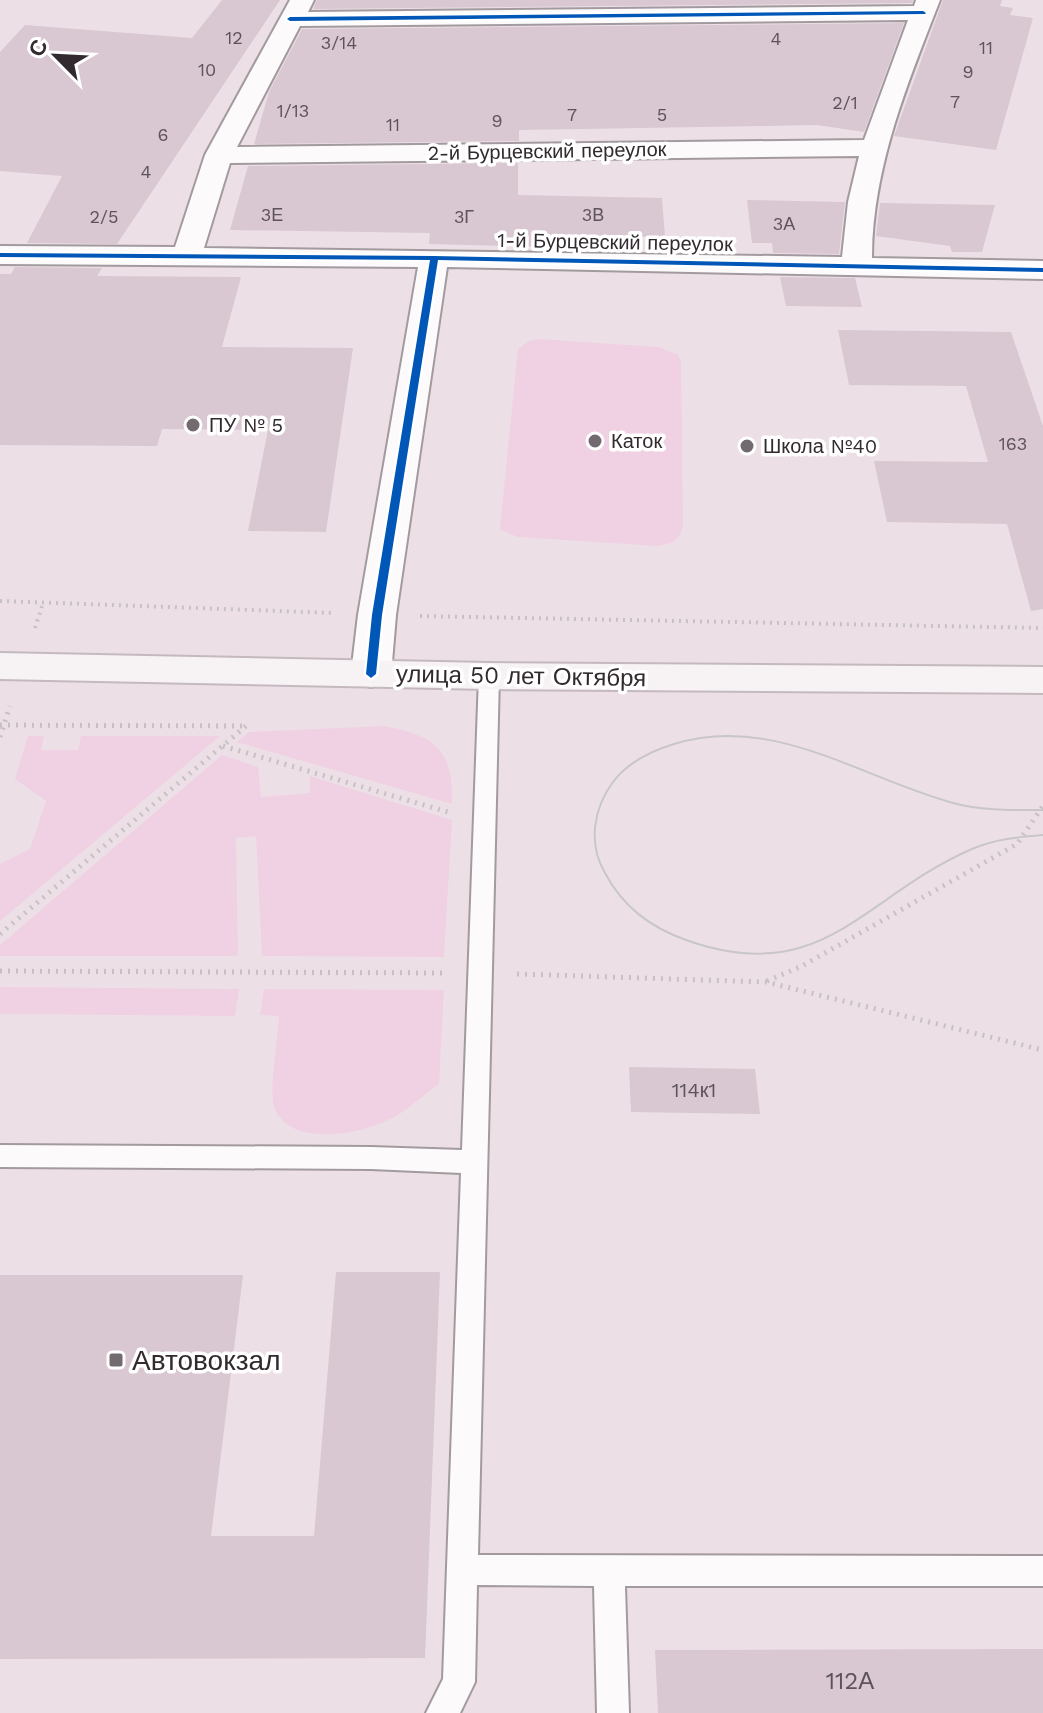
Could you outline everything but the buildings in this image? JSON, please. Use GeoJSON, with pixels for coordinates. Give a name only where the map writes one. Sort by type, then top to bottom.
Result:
{"type":"FeatureCollection","features":[{"type":"Feature","properties":{"kind":"main road","name":"улица 50 лет Октября"},"geometry":{"type":"LineString","coordinates":[[0,666],[489,676],[1043,680]]}},
{"type":"Feature","properties":{"kind":"street"},"geometry":{"type":"LineString","coordinates":[[187,256],[219,155],[296,10],[926,6],[875,148],[855,238],[857,267]]}},
{"type":"Feature","properties":{"kind":"street","name":"2-й Бурцевский переулок"},"geometry":{"type":"LineString","coordinates":[[219,155],[875,148]]}},
{"type":"Feature","properties":{"kind":"street","name":"1-й Бурцевский переулок"},"geometry":{"type":"LineString","coordinates":[[0,255],[434,258],[1043,270]]}},
{"type":"Feature","properties":{"kind":"street"},"geometry":{"type":"LineString","coordinates":[[371,674],[377,615],[434,258]]}},
{"type":"Feature","properties":{"kind":"lane"},"geometry":{"type":"LineString","coordinates":[[442,1713],[459,1682],[489,676]]}},
{"type":"Feature","properties":{"kind":"lane"},"geometry":{"type":"LineString","coordinates":[[0,1156],[371,1158],[473,1162]]}},
{"type":"Feature","properties":{"kind":"lane"},"geometry":{"type":"LineString","coordinates":[[462,1570],[1043,1571]]}},
{"type":"Feature","properties":{"kind":"lane"},"geometry":{"type":"LineString","coordinates":[[609,1570],[613,1713]]}},
{"type":"Feature","properties":{"kind":"path"},"geometry":{"type":"LineString","coordinates":[[0,601],[377,615],[1043,628]]}},
{"type":"Feature","properties":{"kind":"path"},"geometry":{"type":"LineString","coordinates":[[0,725],[246,726],[0,934]]}},
{"type":"Feature","properties":{"kind":"path"},"geometry":{"type":"LineString","coordinates":[[222,746],[485,823]]}},
{"type":"Feature","properties":{"kind":"path"},"geometry":{"type":"LineString","coordinates":[[766,982],[802,966],[1017,844],[1043,806]]}},
{"type":"Feature","properties":{"kind":"path"},"geometry":{"type":"LineString","coordinates":[[0,971],[481,973],[766,982],[1043,1050]]}},
{"type":"Feature","properties":{"kind":"shaded area","name":"Каток"},"geometry":{"type":"Polygon","coordinates":[[[539,339],[659,347],[678,355],[681,361],[683,526],[673,542],[656,546],[517,537],[500,529],[518,349],[528,341],[539,339]]]}},
{"type":"Feature","properties":{"kind":"shaded area"},"geometry":{"type":"Polygon","coordinates":[[[383,726],[416,734],[438,748],[449,770],[452,804],[237,742],[249,732],[383,726]]]}},
{"type":"Feature","properties":{"kind":"shaded area"},"geometry":{"type":"Polygon","coordinates":[[[28,736],[44,736],[41,750],[78,750],[81,736],[220,736],[0,921],[0,864],[30,849],[46,801],[15,779],[28,736]]]}},
{"type":"Feature","properties":{"kind":"shaded area"},"geometry":{"type":"Polygon","coordinates":[[[222,755],[258,767],[261,797],[310,793],[310,776],[452,820],[444,957],[262,956],[256,836],[236,838],[238,956],[0,956],[0,945],[222,755]]]}},
{"type":"Feature","properties":{"kind":"shaded area"},"geometry":{"type":"Polygon","coordinates":[[[0,987],[239,989],[235,1016],[0,1014],[0,987]]]}},
{"type":"Feature","properties":{"kind":"shaded area"},"geometry":{"type":"Polygon","coordinates":[[[264,989],[444,990],[439,1084],[399,1114],[372,1127],[340,1134],[308,1133],[293,1128],[282,1120],[274,1107],[273,1077],[279,1016],[260,1015],[264,989]]]}},
{"type":"Feature","properties":{"kind":"tram line"},"geometry":{"type":"LineString","coordinates":[[1043,810],[964,806],[781,742],[746,737],[710,737],[665,747],[640,758],[626,769],[606,792],[597,815],[595,839],[600,862],[612,885],[629,906],[649,922],[686,940],[733,952],[773,953],[808,945],[840,930],[934,868],[972,849],[998,841],[1043,835]]}},
{"type":"Feature","properties":{"kind":"cycle path"},"geometry":{"type":"LineString","coordinates":[[290,19],[923,13]]}},
{"type":"Feature","properties":{"kind":"cycle path"},"geometry":{"type":"LineString","coordinates":[[0,255],[434,258],[1043,270]]}},
{"type":"Feature","properties":{"kind":"cycle path"},"geometry":{"type":"LineString","coordinates":[[371,674],[377,615],[434,258]]}},
{"type":"Feature","properties":{"kind":"place","name":"ПУ № 5"},"geometry":{"type":"Point","coordinates":[193,425]}},
{"type":"Feature","properties":{"kind":"place","name":"Каток"},"geometry":{"type":"Point","coordinates":[595,441]}},
{"type":"Feature","properties":{"kind":"place","name":"Школа №40"},"geometry":{"type":"Point","coordinates":[747,446]}},
{"type":"Feature","properties":{"kind":"place","name":"Автовокзал"},"geometry":{"type":"Point","coordinates":[116,1360]}}]}
